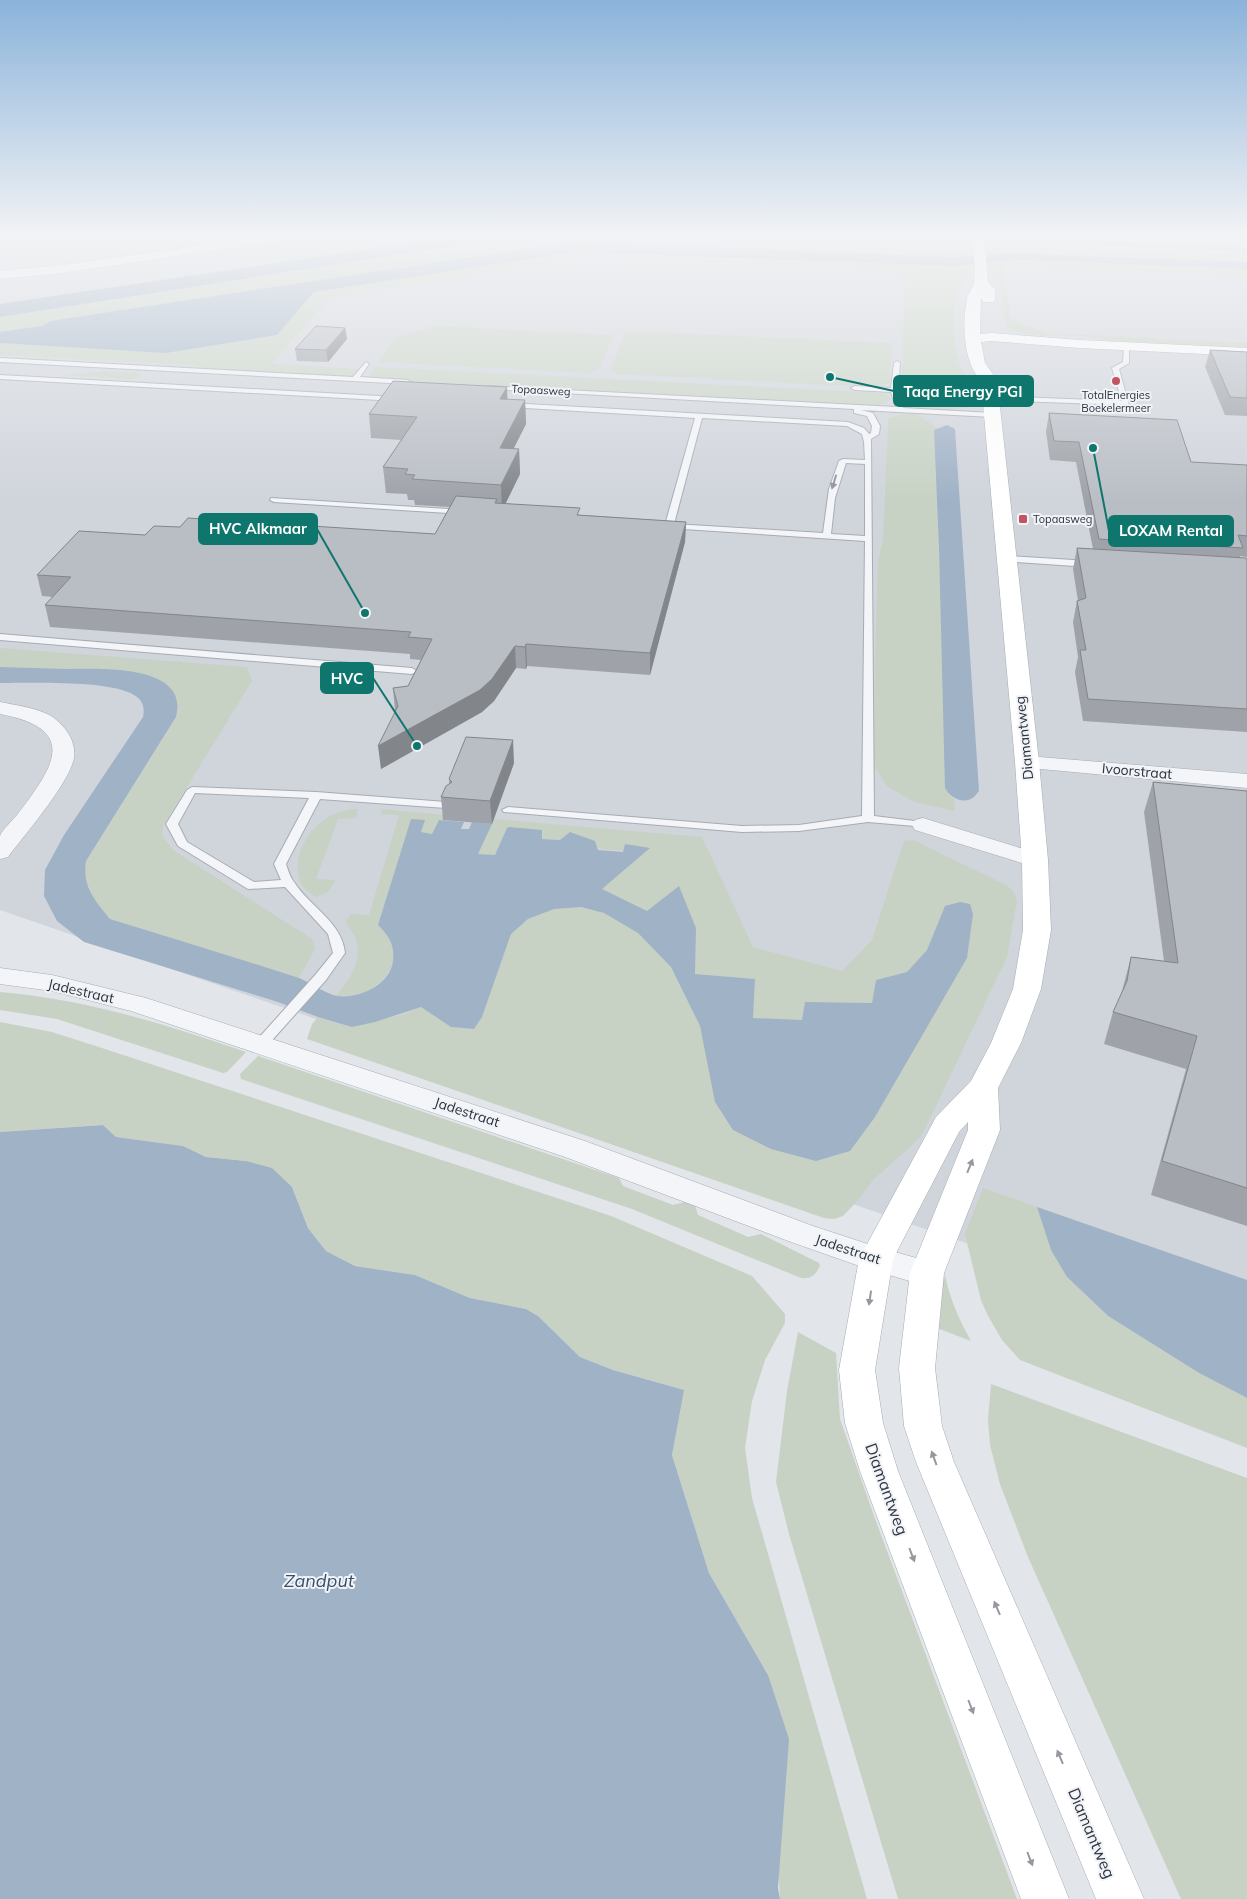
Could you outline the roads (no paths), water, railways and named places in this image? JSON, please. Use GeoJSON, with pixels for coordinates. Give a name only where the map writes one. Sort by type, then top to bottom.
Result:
{"type":"FeatureCollection","features":[{"type":"Feature","properties":{"kind":"street","name":"Diamantweg"},"geometry":{"type":"LineString","coordinates":[[974,324],[974,339],[981,372],[991,398]]}},
{"type":"Feature","properties":{"kind":"street","name":"Diamantweg"},"geometry":{"type":"LineString","coordinates":[[991,324],[995,376],[991,398],[1027,762],[1035,860],[1037,930],[1027,988],[1006,1043],[983,1088],[947,1125],[876,1259],[864,1341],[857,1370],[864,1423],[879,1471],[1045,1899]]}},
{"type":"Feature","properties":{"kind":"street"},"geometry":{"type":"LineString","coordinates":[[974,339],[1069,346],[1080,344],[1247,352]]}},
{"type":"Feature","properties":{"kind":"street"},"geometry":{"type":"LineString","coordinates":[[0,708],[20,712],[48,723],[58,734],[64,746],[63,761],[56,776],[0,852]]}},
{"type":"Feature","properties":{"kind":"street","name":"Ivoorstraat"},"geometry":{"type":"LineString","coordinates":[[1027,762],[1247,780]]}},
{"type":"Feature","properties":{"kind":"street"},"geometry":{"type":"LineString","coordinates":[[923,825],[1035,860]]}},
{"type":"Feature","properties":{"kind":"street","name":"Jadestraat"},"geometry":{"type":"LineString","coordinates":[[0,976],[52,983],[137,1004],[575,1148],[802,1234],[876,1259],[927,1273]]}},
{"type":"Feature","properties":{"kind":"street","name":"Diamantweg"},"geometry":{"type":"LineString","coordinates":[[983,1088],[984,1130],[927,1273],[917,1368],[922,1426],[935,1462],[1120,1899]]}},
{"type":"Feature","properties":{"kind":"lane","name":"Topaasweg"},"geometry":{"type":"LineString","coordinates":[[484,387],[900,410],[991,398],[1126,403],[1115,368],[1126,363],[1126,346]]}},
{"type":"Feature","properties":{"kind":"lane"},"geometry":{"type":"LineString","coordinates":[[0,360],[149,377],[405,399]]}},
{"type":"Feature","properties":{"kind":"lane"},"geometry":{"type":"LineString","coordinates":[[897,363],[894,390],[900,410]]}},
{"type":"Feature","properties":{"kind":"lane"},"geometry":{"type":"LineString","coordinates":[[356,380],[366,364]]}},
{"type":"Feature","properties":{"kind":"lane"},"geometry":{"type":"LineString","coordinates":[[0,377],[149,377],[356,380],[415,383]]}},
{"type":"Feature","properties":{"kind":"lane"},"geometry":{"type":"LineString","coordinates":[[855,388],[894,390]]}},
{"type":"Feature","properties":{"kind":"lane"},"geometry":{"type":"LineString","coordinates":[[503,404],[848,424],[864,430],[868,438],[869,462],[868,819]]}},
{"type":"Feature","properties":{"kind":"lane"},"geometry":{"type":"LineString","coordinates":[[840,407],[870,415],[876,426],[874,434],[868,438]]}},
{"type":"Feature","properties":{"kind":"lane"},"geometry":{"type":"LineString","coordinates":[[668,525],[699,415]]}},
{"type":"Feature","properties":{"kind":"lane"},"geometry":{"type":"LineString","coordinates":[[827,536],[829,498],[836,474],[843,461],[869,462]]}},
{"type":"Feature","properties":{"kind":"lane"},"geometry":{"type":"LineString","coordinates":[[274,500],[471,512]]}},
{"type":"Feature","properties":{"kind":"lane"},"geometry":{"type":"LineString","coordinates":[[659,525],[869,539]]}},
{"type":"Feature","properties":{"kind":"lane"},"geometry":{"type":"LineString","coordinates":[[1006,559],[1103,565]]}},
{"type":"Feature","properties":{"kind":"lane"},"geometry":{"type":"LineString","coordinates":[[0,637],[412,671]]}},
{"type":"Feature","properties":{"kind":"lane"},"geometry":{"type":"LineString","coordinates":[[288,884],[252,886],[182,844],[172,824],[192,790],[316,795],[446,805]]}},
{"type":"Feature","properties":{"kind":"lane"},"geometry":{"type":"LineString","coordinates":[[261,1044],[321,977],[338,953],[338,944],[333,933],[288,884],[280,864],[316,795]]}},
{"type":"Feature","properties":{"kind":"lane"},"geometry":{"type":"LineString","coordinates":[[508,810],[742,828],[799,828],[868,819],[923,825]]}},
{"type":"Feature","properties":{"kind":"water"},"geometry":{"type":"Polygon","coordinates":[[[46,324],[287,324],[277,335],[166,353],[0,343],[0,332],[42,326],[46,324]]]}},
{"type":"Feature","properties":{"kind":"water"},"geometry":{"type":"Polygon","coordinates":[[[947,425],[955,429],[979,791],[974,797],[966,800],[950,795],[945,788],[934,430],[947,425]]]}},
{"type":"Feature","properties":{"kind":"water"},"geometry":{"type":"Polygon","coordinates":[[[0,667],[120,670],[139,673],[156,679],[170,687],[177,700],[176,717],[86,861],[86,878],[91,893],[110,919],[296,977],[337,996],[364,993],[380,983],[391,970],[393,961],[392,945],[378,925],[411,819],[425,820],[421,832],[432,834],[439,820],[464,822],[461,829],[469,829],[472,822],[492,824],[478,854],[495,855],[509,827],[542,830],[542,839],[560,840],[570,832],[595,841],[598,850],[623,852],[625,844],[650,848],[602,889],[647,911],[679,886],[696,928],[695,974],[755,979],[753,1018],[802,1020],[805,1002],[872,1003],[876,980],[907,972],[927,950],[945,906],[960,902],[970,904],[973,914],[967,958],[875,1117],[850,1151],[816,1161],[771,1149],[733,1130],[715,1102],[700,1026],[671,967],[638,933],[604,913],[581,907],[554,909],[528,919],[511,934],[482,1017],[474,1029],[451,1027],[421,1007],[375,1022],[352,1027],[318,1017],[278,1002],[84,942],[57,921],[44,896],[45,870],[64,835],[143,717],[144,710],[139,699],[134,695],[123,690],[108,687],[70,683],[0,683],[0,667]]]}},
{"type":"Feature","properties":{"kind":"water","name":"Zandput"},"geometry":{"type":"Polygon","coordinates":[[[103,1125],[116,1137],[183,1146],[206,1157],[246,1161],[272,1168],[292,1187],[308,1228],[326,1251],[355,1266],[415,1275],[470,1298],[526,1309],[538,1316],[580,1357],[613,1370],[684,1390],[672,1455],[709,1573],[768,1675],[789,1739],[778,1888],[780,1899],[0,1899],[0,1132],[103,1125]]]}},
{"type":"Feature","properties":{"kind":"water"},"geometry":{"type":"Polygon","coordinates":[[[1037,1207],[1247,1280],[1247,1398],[1199,1373],[1108,1316],[1067,1277],[1051,1250],[1037,1207]]]}},
{"type":"Feature","properties":{"kind":"place","name":"Taqa Energy PGI"},"geometry":{"type":"Point","coordinates":[830,377]}},
{"type":"Feature","properties":{"kind":"place","name":"TotalEnergies Boekelermeer"},"geometry":{"type":"Point","coordinates":[1116,381]}},
{"type":"Feature","properties":{"kind":"place","name":"LOXAM Rental"},"geometry":{"type":"Point","coordinates":[1093,448]}},
{"type":"Feature","properties":{"kind":"place","name":"Topaasweg"},"geometry":{"type":"Point","coordinates":[1023,519]}},
{"type":"Feature","properties":{"kind":"place","name":"HVC Alkmaar"},"geometry":{"type":"Point","coordinates":[365,613]}},
{"type":"Feature","properties":{"kind":"place","name":"HVC"},"geometry":{"type":"Point","coordinates":[417,746]}}]}
